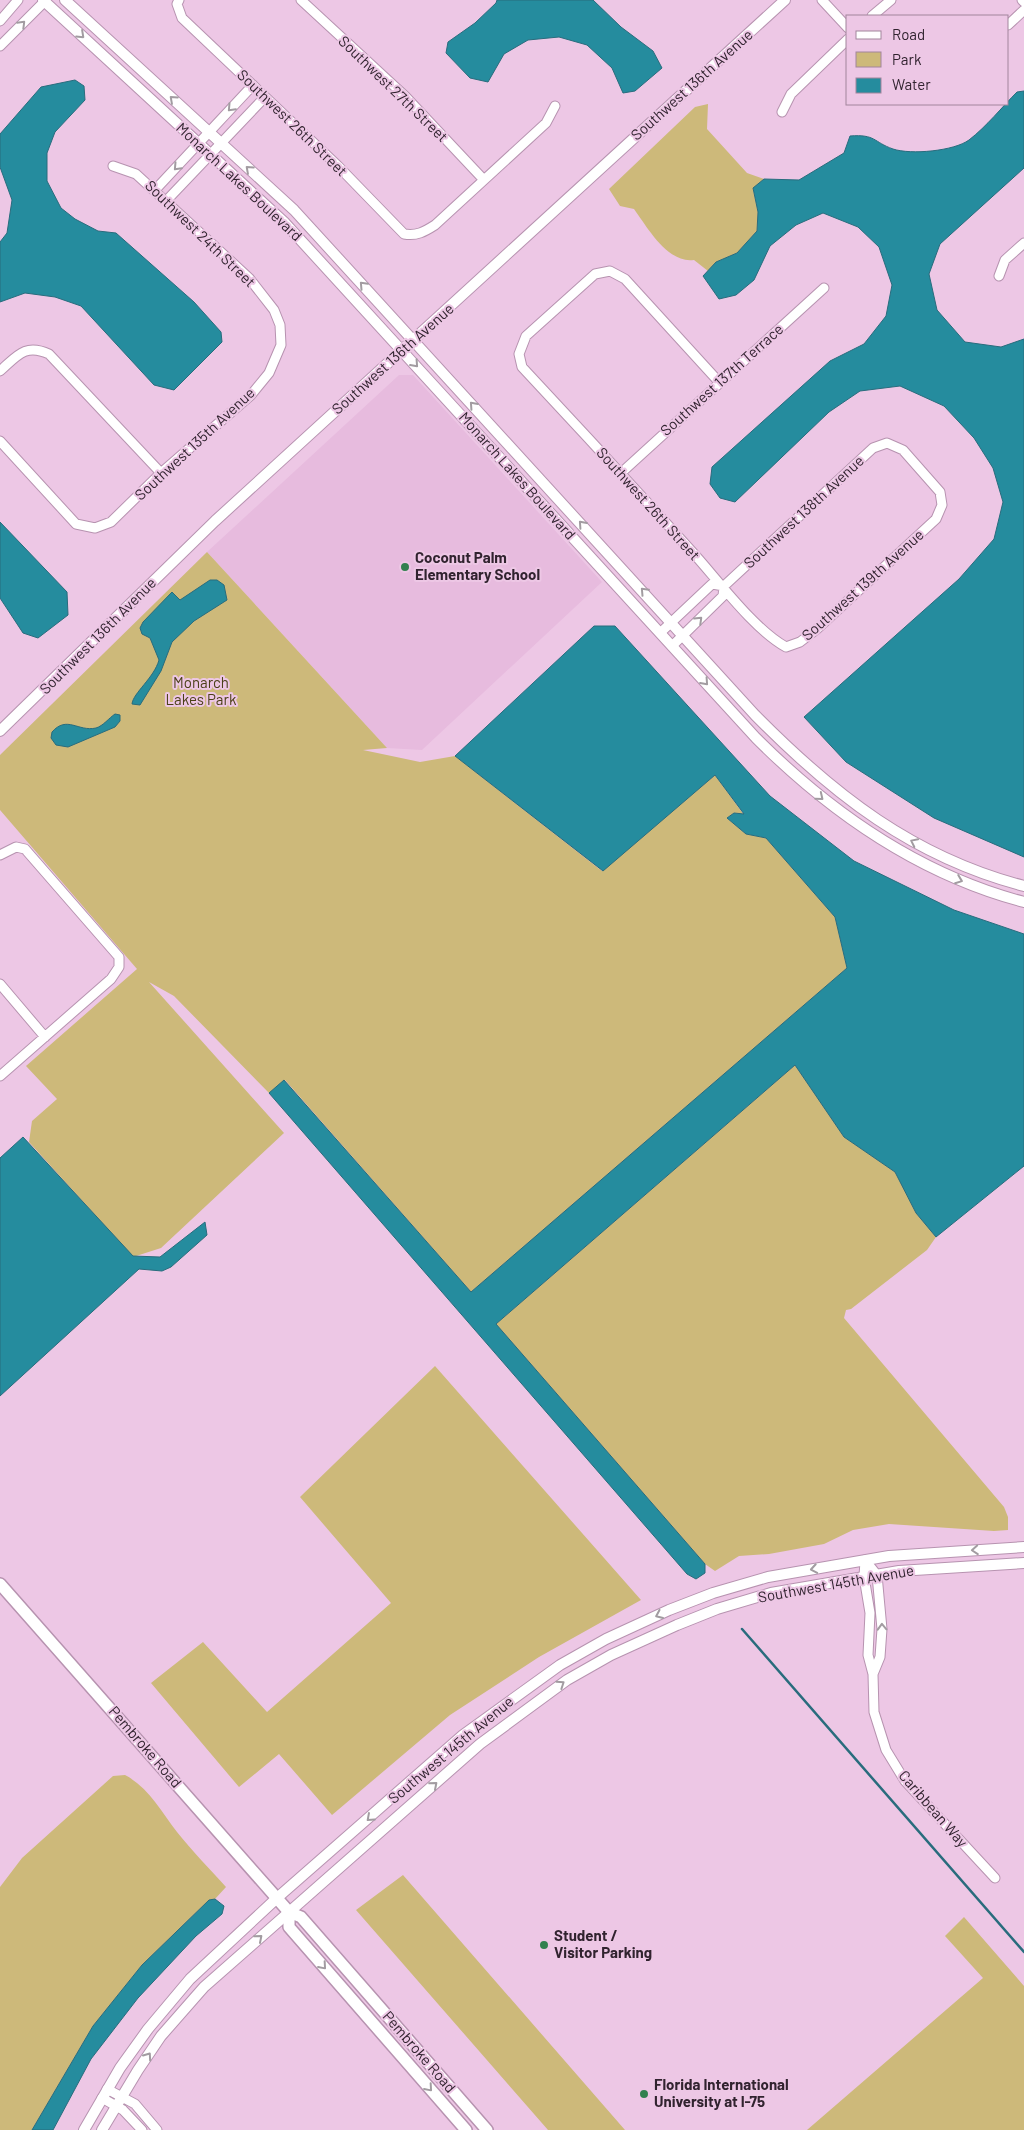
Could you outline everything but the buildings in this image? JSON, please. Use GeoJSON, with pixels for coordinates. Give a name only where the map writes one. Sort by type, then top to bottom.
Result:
{"type":"FeatureCollection","features":[{"type":"Feature","properties":{"kind":"main road","name":"Pembroke Road"},"geometry":{"type":"LineString","coordinates":[[0,1584],[289,1912],[301,1916],[487,2130]]}},
{"type":"Feature","properties":{"kind":"main road","name":"Pembroke Road"},"geometry":{"type":"LineString","coordinates":[[289,1912],[289,1927],[466,2130]]}},
{"type":"Feature","properties":{"kind":"street"},"geometry":{"type":"LineString","coordinates":[[0,21],[18,0]]}},
{"type":"Feature","properties":{"kind":"street","name":"Monarch Lakes Boulevard"},"geometry":{"type":"LineString","coordinates":[[65,0],[294,210],[684,634],[755,715],[812,770],[836,792],[907,839],[959,864],[1024,886]]}},
{"type":"Feature","properties":{"kind":"street","name":"Southwest 27th Street"},"geometry":{"type":"LineString","coordinates":[[300,0],[405,96],[484,180]]}},
{"type":"Feature","properties":{"kind":"street","name":"Southwest 136th Avenue"},"geometry":{"type":"LineString","coordinates":[[0,738],[4,728],[215,521],[785,0]]}},
{"type":"Feature","properties":{"kind":"street"},"geometry":{"type":"LineString","coordinates":[[822,0],[846,26]]}},
{"type":"Feature","properties":{"kind":"street"},"geometry":{"type":"LineString","coordinates":[[873,15],[890,0]]}},
{"type":"Feature","properties":{"kind":"street"},"geometry":{"type":"LineString","coordinates":[[0,46],[45,1]]}},
{"type":"Feature","properties":{"kind":"street","name":"Monarch Lakes Boulevard"},"geometry":{"type":"LineString","coordinates":[[45,1],[285,223],[732,712],[786,768],[843,814],[902,852],[954,879],[1024,902]]}},
{"type":"Feature","properties":{"kind":"street","name":"Southwest 26th Street"},"geometry":{"type":"LineString","coordinates":[[178,2],[182,18],[338,166],[394,227],[404,234],[413,236],[435,225],[484,180]]}},
{"type":"Feature","properties":{"kind":"street"},"geometry":{"type":"LineString","coordinates":[[1009,24],[1024,10]]}},
{"type":"Feature","properties":{"kind":"street"},"geometry":{"type":"LineString","coordinates":[[782,112],[791,94],[846,41]]}},
{"type":"Feature","properties":{"kind":"street"},"geometry":{"type":"LineString","coordinates":[[155,190],[253,85]]}},
{"type":"Feature","properties":{"kind":"street"},"geometry":{"type":"LineString","coordinates":[[167,200],[265,96]]}},
{"type":"Feature","properties":{"kind":"street"},"geometry":{"type":"LineString","coordinates":[[484,180],[546,123],[554,106]]}},
{"type":"Feature","properties":{"kind":"street","name":"Southwest 24th Street"},"geometry":{"type":"LineString","coordinates":[[113,166],[136,174],[167,200],[249,278],[277,318],[282,345]]}},
{"type":"Feature","properties":{"kind":"street"},"geometry":{"type":"LineString","coordinates":[[999,276],[1005,260],[1024,243]]}},
{"type":"Feature","properties":{"kind":"street","name":"Southwest 26th Street"},"geometry":{"type":"LineString","coordinates":[[719,382],[625,279],[610,271],[594,274],[526,336],[519,354],[522,367],[772,639],[786,646]]}},
{"type":"Feature","properties":{"kind":"street","name":"Southwest 137th Terrace"},"geometry":{"type":"LineString","coordinates":[[621,473],[824,288]]}},
{"type":"Feature","properties":{"kind":"street","name":"Southwest 135th Avenue"},"geometry":{"type":"LineString","coordinates":[[0,441],[76,524],[95,528],[111,522],[161,474],[251,395],[269,373],[282,345]]}},
{"type":"Feature","properties":{"kind":"street"},"geometry":{"type":"LineString","coordinates":[[0,371],[22,352],[38,349],[49,354],[161,474]]}},
{"type":"Feature","properties":{"kind":"street","name":"Southwest 138th Avenue"},"geometry":{"type":"LineString","coordinates":[[672,646],[723,596],[724,586],[873,448],[887,443]]}},
{"type":"Feature","properties":{"kind":"street","name":"Southwest 139th Avenue"},"geometry":{"type":"LineString","coordinates":[[786,646],[800,642],[817,630],[936,519],[942,505],[940,492],[903,450],[887,443]]}},
{"type":"Feature","properties":{"kind":"street","name":"Southwest 138th Avenue"},"geometry":{"type":"LineString","coordinates":[[660,633],[712,584],[724,586]]}},
{"type":"Feature","properties":{"kind":"street"},"geometry":{"type":"LineString","coordinates":[[703,592],[715,605]]}},
{"type":"Feature","properties":{"kind":"street"},"geometry":{"type":"LineString","coordinates":[[732,712],[750,722],[803,774],[806,776],[812,770]]}},
{"type":"Feature","properties":{"kind":"street"},"geometry":{"type":"LineString","coordinates":[[0,855],[5,850],[16,847],[25,849],[119,957],[119,967],[112,979],[0,1076]]}},
{"type":"Feature","properties":{"kind":"street"},"geometry":{"type":"LineString","coordinates":[[0,984],[45,1037]]}},
{"type":"Feature","properties":{"kind":"street","name":"Southwest 145th Avenue"},"geometry":{"type":"LineString","coordinates":[[84,2130],[105,2094],[148,2029],[190,1979],[277,1898],[463,1736],[560,1665],[606,1639],[713,1593],[768,1577],[889,1556],[1024,1547]]}},
{"type":"Feature","properties":{"kind":"street"},"geometry":{"type":"LineString","coordinates":[[865,1560],[877,1575]]}},
{"type":"Feature","properties":{"kind":"street","name":"Caribbean Way"},"geometry":{"type":"LineString","coordinates":[[865,1560],[864,1577],[870,1613],[868,1655],[873,1674],[874,1712],[886,1750],[905,1781],[995,1878]]}},
{"type":"Feature","properties":{"kind":"street","name":"Southwest 145th Avenue"},"geometry":{"type":"LineString","coordinates":[[102,2130],[162,2036],[204,1987],[480,1744],[567,1680],[611,1655],[717,1609],[771,1593],[877,1575],[1024,1563]]}},
{"type":"Feature","properties":{"kind":"street","name":"Caribbean Way"},"geometry":{"type":"LineString","coordinates":[[873,1674],[880,1657],[882,1629],[877,1575]]}},
{"type":"Feature","properties":{"kind":"street"},"geometry":{"type":"LineString","coordinates":[[105,2094],[119,2101],[135,2104],[157,2130]]}},
{"type":"Feature","properties":{"kind":"street"},"geometry":{"type":"LineString","coordinates":[[119,2101],[142,2130]]}},
{"type":"Feature","properties":{"kind":"shaded area","name":"Coconut Palm Elementary School"},"geometry":{"type":"Polygon","coordinates":[[[399,375],[413,375],[602,582],[422,750],[387,748],[207,552],[399,375]]]}},
{"type":"Feature","properties":{"kind":"green space"},"geometry":{"type":"Polygon","coordinates":[[[708,104],[707,129],[747,173],[764,179],[753,189],[758,212],[757,231],[737,253],[716,262],[708,271],[694,260],[684,260],[667,250],[659,243],[634,209],[620,206],[609,189],[695,107],[708,104]]]}},
{"type":"Feature","properties":{"kind":"green space","name":"Monarch Lakes Park"},"geometry":{"type":"Polygon","coordinates":[[[207,552],[387,748],[363,750],[420,762],[455,756],[602,871],[715,775],[744,815],[734,813],[727,818],[746,834],[766,838],[835,917],[847,968],[471,1292],[285,1080],[269,1093],[174,996],[149,982],[284,1133],[161,1248],[133,1257],[29,1142],[32,1121],[57,1099],[26,1066],[137,969],[0,810],[0,755],[207,552]]]}},
{"type":"Feature","properties":{"kind":"green space"},"geometry":{"type":"Polygon","coordinates":[[[795,1065],[844,1137],[895,1172],[916,1213],[936,1237],[927,1250],[851,1309],[846,1310],[844,1318],[1004,1507],[1008,1517],[1008,1530],[994,1531],[889,1524],[853,1530],[824,1544],[769,1554],[739,1556],[715,1571],[705,1564],[496,1324],[795,1065]]]}},
{"type":"Feature","properties":{"kind":"green space"},"geometry":{"type":"Polygon","coordinates":[[[435,1366],[641,1600],[539,1657],[450,1715],[332,1815],[279,1754],[239,1787],[151,1683],[203,1642],[267,1712],[391,1603],[300,1497],[435,1366]]]}},
{"type":"Feature","properties":{"kind":"green space"},"geometry":{"type":"Polygon","coordinates":[[[125,1775],[141,1786],[177,1832],[226,1887],[215,1899],[209,1900],[142,1965],[93,2026],[32,2130],[0,2130],[0,1887],[22,1858],[113,1776],[125,1775]]]}},
{"type":"Feature","properties":{"kind":"green space"},"geometry":{"type":"Polygon","coordinates":[[[403,1875],[625,2130],[548,2130],[356,1910],[403,1875]]]}},
{"type":"Feature","properties":{"kind":"green space"},"geometry":{"type":"Polygon","coordinates":[[[964,1917],[1024,1986],[1024,2130],[807,2130],[983,1978],[945,1936],[964,1917]]]}},
{"type":"Feature","properties":{"kind":"water"},"geometry":{"type":"Polygon","coordinates":[[[497,0],[593,0],[621,27],[653,51],[662,68],[635,91],[623,93],[612,68],[587,45],[559,37],[528,40],[504,54],[488,82],[470,78],[446,53],[448,42],[475,23],[497,0]]]}},
{"type":"Feature","properties":{"kind":"water"},"geometry":{"type":"Polygon","coordinates":[[[75,80],[84,86],[85,100],[55,132],[47,153],[47,181],[61,208],[75,219],[98,231],[116,233],[194,302],[221,332],[222,342],[174,390],[154,385],[81,306],[55,297],[25,293],[0,302],[0,242],[7,233],[12,200],[0,167],[0,134],[41,87],[75,80]]]}},
{"type":"Feature","properties":{"kind":"water"},"geometry":{"type":"Polygon","coordinates":[[[1024,91],[1024,168],[940,244],[929,274],[937,310],[965,342],[1001,347],[1024,339],[1024,857],[934,818],[846,762],[804,717],[959,579],[994,539],[1003,502],[993,468],[974,438],[944,406],[900,386],[860,391],[829,412],[735,502],[720,498],[710,484],[712,467],[830,361],[864,344],[886,316],[892,285],[879,247],[858,227],[823,213],[796,225],[770,246],[754,280],[736,295],[719,299],[703,276],[716,262],[737,253],[757,231],[758,212],[753,188],[764,179],[799,180],[844,153],[850,136],[870,137],[893,149],[910,152],[932,151],[962,144],[976,135],[1005,105],[1009,105],[1009,101],[1017,92],[1024,91]]]}},
{"type":"Feature","properties":{"kind":"water"},"geometry":{"type":"Polygon","coordinates":[[[0,522],[67,592],[68,615],[38,638],[23,633],[0,598],[0,522]]]}},
{"type":"Feature","properties":{"kind":"water"},"geometry":{"type":"Polygon","coordinates":[[[210,580],[217,580],[224,585],[227,600],[194,621],[172,642],[161,671],[140,705],[132,704],[136,695],[153,673],[159,660],[150,638],[142,634],[140,628],[143,622],[172,592],[180,600],[210,580]]]}},
{"type":"Feature","properties":{"kind":"water"},"geometry":{"type":"Polygon","coordinates":[[[594,626],[615,626],[770,796],[854,861],[954,910],[1024,934],[1024,1166],[936,1237],[916,1213],[895,1172],[844,1137],[795,1065],[496,1324],[705,1564],[705,1573],[696,1579],[687,1574],[269,1093],[284,1080],[471,1292],[847,968],[835,917],[766,838],[746,834],[727,818],[734,813],[744,814],[715,775],[603,871],[455,756],[594,626]]]}},
{"type":"Feature","properties":{"kind":"water"},"geometry":{"type":"Polygon","coordinates":[[[115,714],[120,715],[120,721],[115,727],[68,747],[56,745],[51,738],[52,732],[57,727],[68,724],[90,729],[96,728],[104,724],[115,714]]]}},
{"type":"Feature","properties":{"kind":"water"},"geometry":{"type":"Polygon","coordinates":[[[23,1137],[133,1256],[160,1257],[205,1222],[207,1235],[171,1267],[162,1271],[139,1269],[0,1396],[0,1158],[23,1137]]]}},
{"type":"Feature","properties":{"kind":"water"},"geometry":{"type":"Polygon","coordinates":[[[215,1899],[224,1906],[222,1914],[196,1936],[138,1998],[91,2059],[53,2130],[32,2130],[93,2026],[142,1965],[209,1900],[215,1899]]]}},
{"type":"Feature","properties":{"kind":"waterway"},"geometry":{"type":"LineString","coordinates":[[742,1629],[1024,1952]]}},
{"type":"Feature","properties":{"kind":"place","name":"Coconut Palm Elementary School"},"geometry":{"type":"Point","coordinates":[405,567]}},
{"type":"Feature","properties":{"kind":"place","name":"Student / Visitor Parking"},"geometry":{"type":"Point","coordinates":[544,1945]}},
{"type":"Feature","properties":{"kind":"place","name":"Florida International University at I-75"},"geometry":{"type":"Point","coordinates":[644,2094]}}]}
